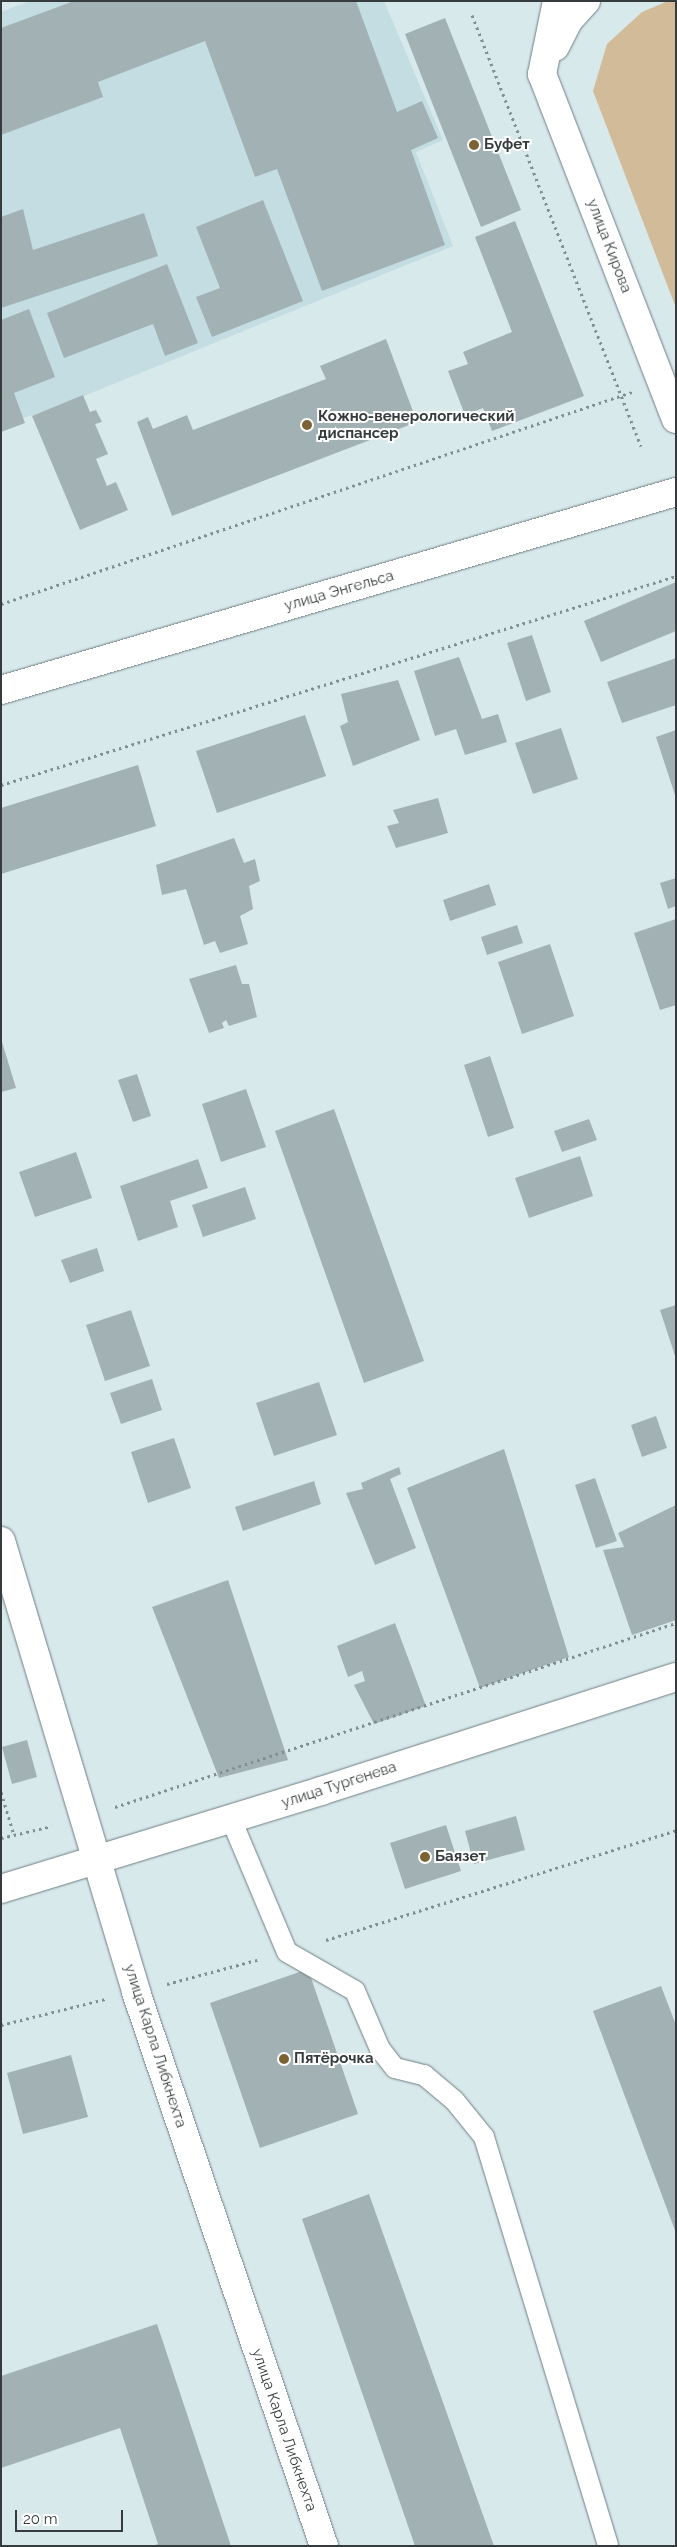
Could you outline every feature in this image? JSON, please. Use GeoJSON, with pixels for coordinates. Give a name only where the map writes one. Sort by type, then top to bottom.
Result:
{"type":"FeatureCollection","features":[{"type":"Feature","properties":{"kind":"street"},"geometry":{"type":"LineString","coordinates":[[542,74],[557,1]]}},
{"type":"Feature","properties":{"kind":"street"},"geometry":{"type":"LineString","coordinates":[[542,74],[568,21],[586,1]]}},
{"type":"Feature","properties":{"kind":"street","name":"улица Кирова"},"geometry":{"type":"LineString","coordinates":[[542,74],[676,419]]}},
{"type":"Feature","properties":{"kind":"street","name":"улица Энгельса"},"geometry":{"type":"LineString","coordinates":[[1,690],[676,492]]}},
{"type":"Feature","properties":{"kind":"street","name":"улица Карла Либкнехта"},"geometry":{"type":"LineString","coordinates":[[1,1541],[99,1861],[136,1992],[324,2546]]}},
{"type":"Feature","properties":{"kind":"street","name":"улица Тургенева"},"geometry":{"type":"LineString","coordinates":[[1,1889],[99,1861],[676,1677]]}},
{"type":"Feature","properties":{"kind":"lane"},"geometry":{"type":"LineString","coordinates":[[232,1819],[287,1952],[355,1991],[380,2049],[395,2068],[424,2075],[454,2100],[484,2136],[608,2546]]}},
{"type":"Feature","properties":{"kind":"path"},"geometry":{"type":"LineString","coordinates":[[472,15],[642,446]]}},
{"type":"Feature","properties":{"kind":"path"},"geometry":{"type":"LineString","coordinates":[[1,604],[640,389]]}},
{"type":"Feature","properties":{"kind":"path"},"geometry":{"type":"LineString","coordinates":[[1,785],[676,576]]}},
{"type":"Feature","properties":{"kind":"path"},"geometry":{"type":"LineString","coordinates":[[1,1838],[85,1817],[676,1623]]}},
{"type":"Feature","properties":{"kind":"path"},"geometry":{"type":"LineString","coordinates":[[1,1792],[14,1835]]}},
{"type":"Feature","properties":{"kind":"path"},"geometry":{"type":"LineString","coordinates":[[1,2025],[287,1952],[676,1830]]}},
{"type":"Feature","properties":{"kind":"shaded area"},"geometry":{"type":"Polygon","coordinates":[[[30,1],[384,1],[443,140],[416,152],[453,246],[47,411],[1,424],[1,12],[30,1]]]}},
{"type":"Feature","properties":{"kind":"shaded area"},"geometry":{"type":"Polygon","coordinates":[[[668,1],[676,1],[676,308],[593,91],[607,44],[642,12],[668,1]]]}},
{"type":"Feature","properties":{"kind":"building"},"geometry":{"type":"Polygon","coordinates":[[[74,1],[356,1],[397,112],[422,101],[438,138],[411,150],[445,245],[322,291],[277,169],[255,177],[205,41],[98,82],[103,97],[1,135],[1,28],[74,1]]]}},
{"type":"Feature","properties":{"kind":"building"},"geometry":{"type":"Polygon","coordinates":[[[445,18],[521,210],[481,227],[405,34],[445,18]]]}},
{"type":"Feature","properties":{"kind":"building"},"geometry":{"type":"Polygon","coordinates":[[[263,200],[303,301],[212,337],[196,297],[220,288],[196,227],[263,200]]]}},
{"type":"Feature","properties":{"kind":"building"},"geometry":{"type":"Polygon","coordinates":[[[23,209],[33,250],[144,213],[158,256],[1,308],[1,217],[23,209]]]}},
{"type":"Feature","properties":{"kind":"building"},"geometry":{"type":"Polygon","coordinates":[[[515,221],[584,396],[492,431],[483,408],[465,415],[448,371],[468,364],[463,352],[512,332],[475,237],[515,221]]]}},
{"type":"Feature","properties":{"kind":"building"},"geometry":{"type":"Polygon","coordinates":[[[167,264],[198,343],[165,356],[153,324],[64,358],[47,313],[167,264]]]}},
{"type":"Feature","properties":{"kind":"building"},"geometry":{"type":"Polygon","coordinates":[[[29,309],[55,377],[14,393],[25,423],[1,432],[1,320],[29,309]]]}},
{"type":"Feature","properties":{"kind":"building","name":"Кожно-венерологический диспансер"},"geometry":{"type":"Polygon","coordinates":[[[386,339],[417,422],[172,516],[137,422],[148,417],[153,429],[187,415],[193,430],[326,379],[320,366],[386,339]]]}},
{"type":"Feature","properties":{"kind":"building"},"geometry":{"type":"Polygon","coordinates":[[[83,395],[90,412],[96,410],[102,422],[95,424],[108,454],[96,459],[107,486],[116,482],[128,510],[80,530],[32,416],[83,395]]]}},
{"type":"Feature","properties":{"kind":"building"},"geometry":{"type":"Polygon","coordinates":[[[676,582],[676,631],[601,662],[584,621],[676,582]]]}},
{"type":"Feature","properties":{"kind":"building"},"geometry":{"type":"Polygon","coordinates":[[[532,635],[551,692],[526,701],[507,643],[532,635]]]}},
{"type":"Feature","properties":{"kind":"building"},"geometry":{"type":"Polygon","coordinates":[[[459,657],[482,719],[498,714],[507,742],[465,755],[456,729],[435,736],[414,671],[459,657]]]}},
{"type":"Feature","properties":{"kind":"building"},"geometry":{"type":"Polygon","coordinates":[[[676,658],[676,705],[622,723],[607,682],[676,658]]]}},
{"type":"Feature","properties":{"kind":"building"},"geometry":{"type":"Polygon","coordinates":[[[398,680],[420,740],[353,766],[340,726],[348,722],[341,694],[398,680]]]}},
{"type":"Feature","properties":{"kind":"building"},"geometry":{"type":"Polygon","coordinates":[[[305,715],[326,776],[217,813],[196,751],[305,715]]]}},
{"type":"Feature","properties":{"kind":"building"},"geometry":{"type":"Polygon","coordinates":[[[561,728],[578,779],[533,794],[515,743],[561,728]]]}},
{"type":"Feature","properties":{"kind":"building"},"geometry":{"type":"Polygon","coordinates":[[[676,730],[676,795],[675,795],[656,737],[676,730]]]}},
{"type":"Feature","properties":{"kind":"building"},"geometry":{"type":"Polygon","coordinates":[[[138,765],[156,826],[1,874],[1,808],[138,765]]]}},
{"type":"Feature","properties":{"kind":"building"},"geometry":{"type":"Polygon","coordinates":[[[438,798],[448,833],[396,848],[387,826],[399,823],[393,810],[438,798]]]}},
{"type":"Feature","properties":{"kind":"building"},"geometry":{"type":"Polygon","coordinates":[[[234,838],[244,863],[255,859],[260,881],[249,886],[253,909],[240,916],[248,944],[220,953],[215,941],[204,945],[186,889],[162,895],[156,865],[234,838]]]}},
{"type":"Feature","properties":{"kind":"building"},"geometry":{"type":"Polygon","coordinates":[[[676,878],[676,906],[668,909],[660,883],[676,878]]]}},
{"type":"Feature","properties":{"kind":"building"},"geometry":{"type":"Polygon","coordinates":[[[489,884],[496,905],[450,921],[443,900],[489,884]]]}},
{"type":"Feature","properties":{"kind":"building"},"geometry":{"type":"Polygon","coordinates":[[[676,919],[676,1005],[660,1010],[634,933],[676,919]]]}},
{"type":"Feature","properties":{"kind":"building"},"geometry":{"type":"Polygon","coordinates":[[[517,925],[523,943],[487,955],[481,937],[517,925]]]}},
{"type":"Feature","properties":{"kind":"building"},"geometry":{"type":"Polygon","coordinates":[[[550,944],[574,1016],[522,1034],[498,962],[550,944]]]}},
{"type":"Feature","properties":{"kind":"building"},"geometry":{"type":"Polygon","coordinates":[[[236,965],[242,984],[249,984],[257,1017],[229,1026],[226,1020],[222,1023],[224,1028],[209,1033],[189,979],[236,965]]]}},
{"type":"Feature","properties":{"kind":"building"},"geometry":{"type":"Polygon","coordinates":[[[1,1043],[16,1088],[1,1092],[1,1043]]]}},
{"type":"Feature","properties":{"kind":"building"},"geometry":{"type":"Polygon","coordinates":[[[490,1056],[514,1128],[488,1137],[464,1065],[490,1056]]]}},
{"type":"Feature","properties":{"kind":"building"},"geometry":{"type":"Polygon","coordinates":[[[137,1074],[151,1116],[133,1122],[118,1080],[137,1074]]]}},
{"type":"Feature","properties":{"kind":"building"},"geometry":{"type":"Polygon","coordinates":[[[246,1089],[266,1147],[221,1162],[202,1104],[246,1089]]]}},
{"type":"Feature","properties":{"kind":"building"},"geometry":{"type":"Polygon","coordinates":[[[334,1109],[424,1361],[364,1383],[275,1131],[334,1109]]]}},
{"type":"Feature","properties":{"kind":"building"},"geometry":{"type":"Polygon","coordinates":[[[589,1119],[597,1140],[562,1152],[554,1131],[589,1119]]]}},
{"type":"Feature","properties":{"kind":"building"},"geometry":{"type":"Polygon","coordinates":[[[76,1152],[92,1198],[35,1217],[19,1172],[76,1152]]]}},
{"type":"Feature","properties":{"kind":"building"},"geometry":{"type":"Polygon","coordinates":[[[580,1156],[593,1196],[529,1218],[515,1178],[580,1156]]]}},
{"type":"Feature","properties":{"kind":"building"},"geometry":{"type":"Polygon","coordinates":[[[198,1159],[208,1188],[170,1201],[178,1227],[138,1241],[120,1186],[198,1159]]]}},
{"type":"Feature","properties":{"kind":"building"},"geometry":{"type":"Polygon","coordinates":[[[245,1187],[256,1219],[203,1237],[192,1205],[245,1187]]]}},
{"type":"Feature","properties":{"kind":"building"},"geometry":{"type":"Polygon","coordinates":[[[97,1248],[104,1271],[70,1283],[61,1260],[97,1248]]]}},
{"type":"Feature","properties":{"kind":"building"},"geometry":{"type":"Polygon","coordinates":[[[676,1305],[676,1356],[675,1356],[660,1310],[676,1305]]]}},
{"type":"Feature","properties":{"kind":"building"},"geometry":{"type":"Polygon","coordinates":[[[131,1310],[150,1366],[105,1381],[86,1325],[131,1310]]]}},
{"type":"Feature","properties":{"kind":"building"},"geometry":{"type":"Polygon","coordinates":[[[152,1379],[162,1410],[121,1424],[110,1393],[152,1379]]]}},
{"type":"Feature","properties":{"kind":"building"},"geometry":{"type":"Polygon","coordinates":[[[319,1382],[337,1435],[274,1456],[256,1403],[319,1382]]]}},
{"type":"Feature","properties":{"kind":"building"},"geometry":{"type":"Polygon","coordinates":[[[656,1416],[667,1448],[642,1457],[631,1425],[656,1416]]]}},
{"type":"Feature","properties":{"kind":"building"},"geometry":{"type":"Polygon","coordinates":[[[174,1438],[191,1488],[148,1503],[131,1452],[174,1438]]]}},
{"type":"Feature","properties":{"kind":"building"},"geometry":{"type":"Polygon","coordinates":[[[504,1449],[569,1657],[480,1688],[407,1488],[504,1449]]]}},
{"type":"Feature","properties":{"kind":"building"},"geometry":{"type":"Polygon","coordinates":[[[399,1467],[401,1474],[390,1479],[416,1548],[375,1565],[346,1493],[363,1489],[361,1483],[399,1467]]]}},
{"type":"Feature","properties":{"kind":"building"},"geometry":{"type":"Polygon","coordinates":[[[595,1478],[617,1541],[596,1548],[575,1485],[595,1478]]]}},
{"type":"Feature","properties":{"kind":"building"},"geometry":{"type":"Polygon","coordinates":[[[314,1481],[321,1504],[243,1531],[235,1507],[314,1481]]]}},
{"type":"Feature","properties":{"kind":"building"},"geometry":{"type":"Polygon","coordinates":[[[676,1505],[676,1620],[632,1635],[603,1550],[624,1547],[618,1533],[676,1505]]]}},
{"type":"Feature","properties":{"kind":"building"},"geometry":{"type":"Polygon","coordinates":[[[228,1580],[288,1760],[219,1778],[152,1607],[228,1580]]]}},
{"type":"Feature","properties":{"kind":"building"},"geometry":{"type":"Polygon","coordinates":[[[395,1623],[426,1706],[374,1724],[354,1685],[365,1681],[362,1671],[348,1677],[337,1646],[395,1623]]]}},
{"type":"Feature","properties":{"kind":"building"},"geometry":{"type":"Polygon","coordinates":[[[27,1740],[37,1777],[12,1784],[2,1747],[27,1740]]]}},
{"type":"Feature","properties":{"kind":"building"},"geometry":{"type":"Polygon","coordinates":[[[516,1816],[525,1850],[474,1864],[465,1831],[516,1816]]]}},
{"type":"Feature","properties":{"kind":"building","name":"Баязет"},"geometry":{"type":"Polygon","coordinates":[[[446,1825],[461,1871],[405,1889],[390,1843],[446,1825]]]}},
{"type":"Feature","properties":{"kind":"building","name":"Пятёрочка"},"geometry":{"type":"Polygon","coordinates":[[[308,1969],[358,2114],[260,2148],[210,2003],[308,1969]]]}},
{"type":"Feature","properties":{"kind":"building"},"geometry":{"type":"Polygon","coordinates":[[[661,1986],[676,2025],[676,2233],[593,2011],[661,1986]]]}},
{"type":"Feature","properties":{"kind":"building"},"geometry":{"type":"Polygon","coordinates":[[[71,2055],[88,2117],[23,2134],[7,2073],[71,2055]]]}},
{"type":"Feature","properties":{"kind":"building"},"geometry":{"type":"Polygon","coordinates":[[[369,2194],[494,2546],[415,2546],[302,2219],[369,2194]]]}},
{"type":"Feature","properties":{"kind":"building"},"geometry":{"type":"Polygon","coordinates":[[[157,2324],[231,2546],[153,2546],[158,2544],[120,2428],[1,2468],[1,2376],[157,2324]]]}},
{"type":"Feature","properties":{"kind":"place","name":"Буфет"},"geometry":{"type":"Point","coordinates":[474,145]}},
{"type":"Feature","properties":{"kind":"place","name":"Кожно-венерологический диспансер"},"geometry":{"type":"Point","coordinates":[307,425]}},
{"type":"Feature","properties":{"kind":"place","name":"Баязет"},"geometry":{"type":"Point","coordinates":[425,1857]}},
{"type":"Feature","properties":{"kind":"place","name":"Пятёрочка"},"geometry":{"type":"Point","coordinates":[284,2059]}}]}
